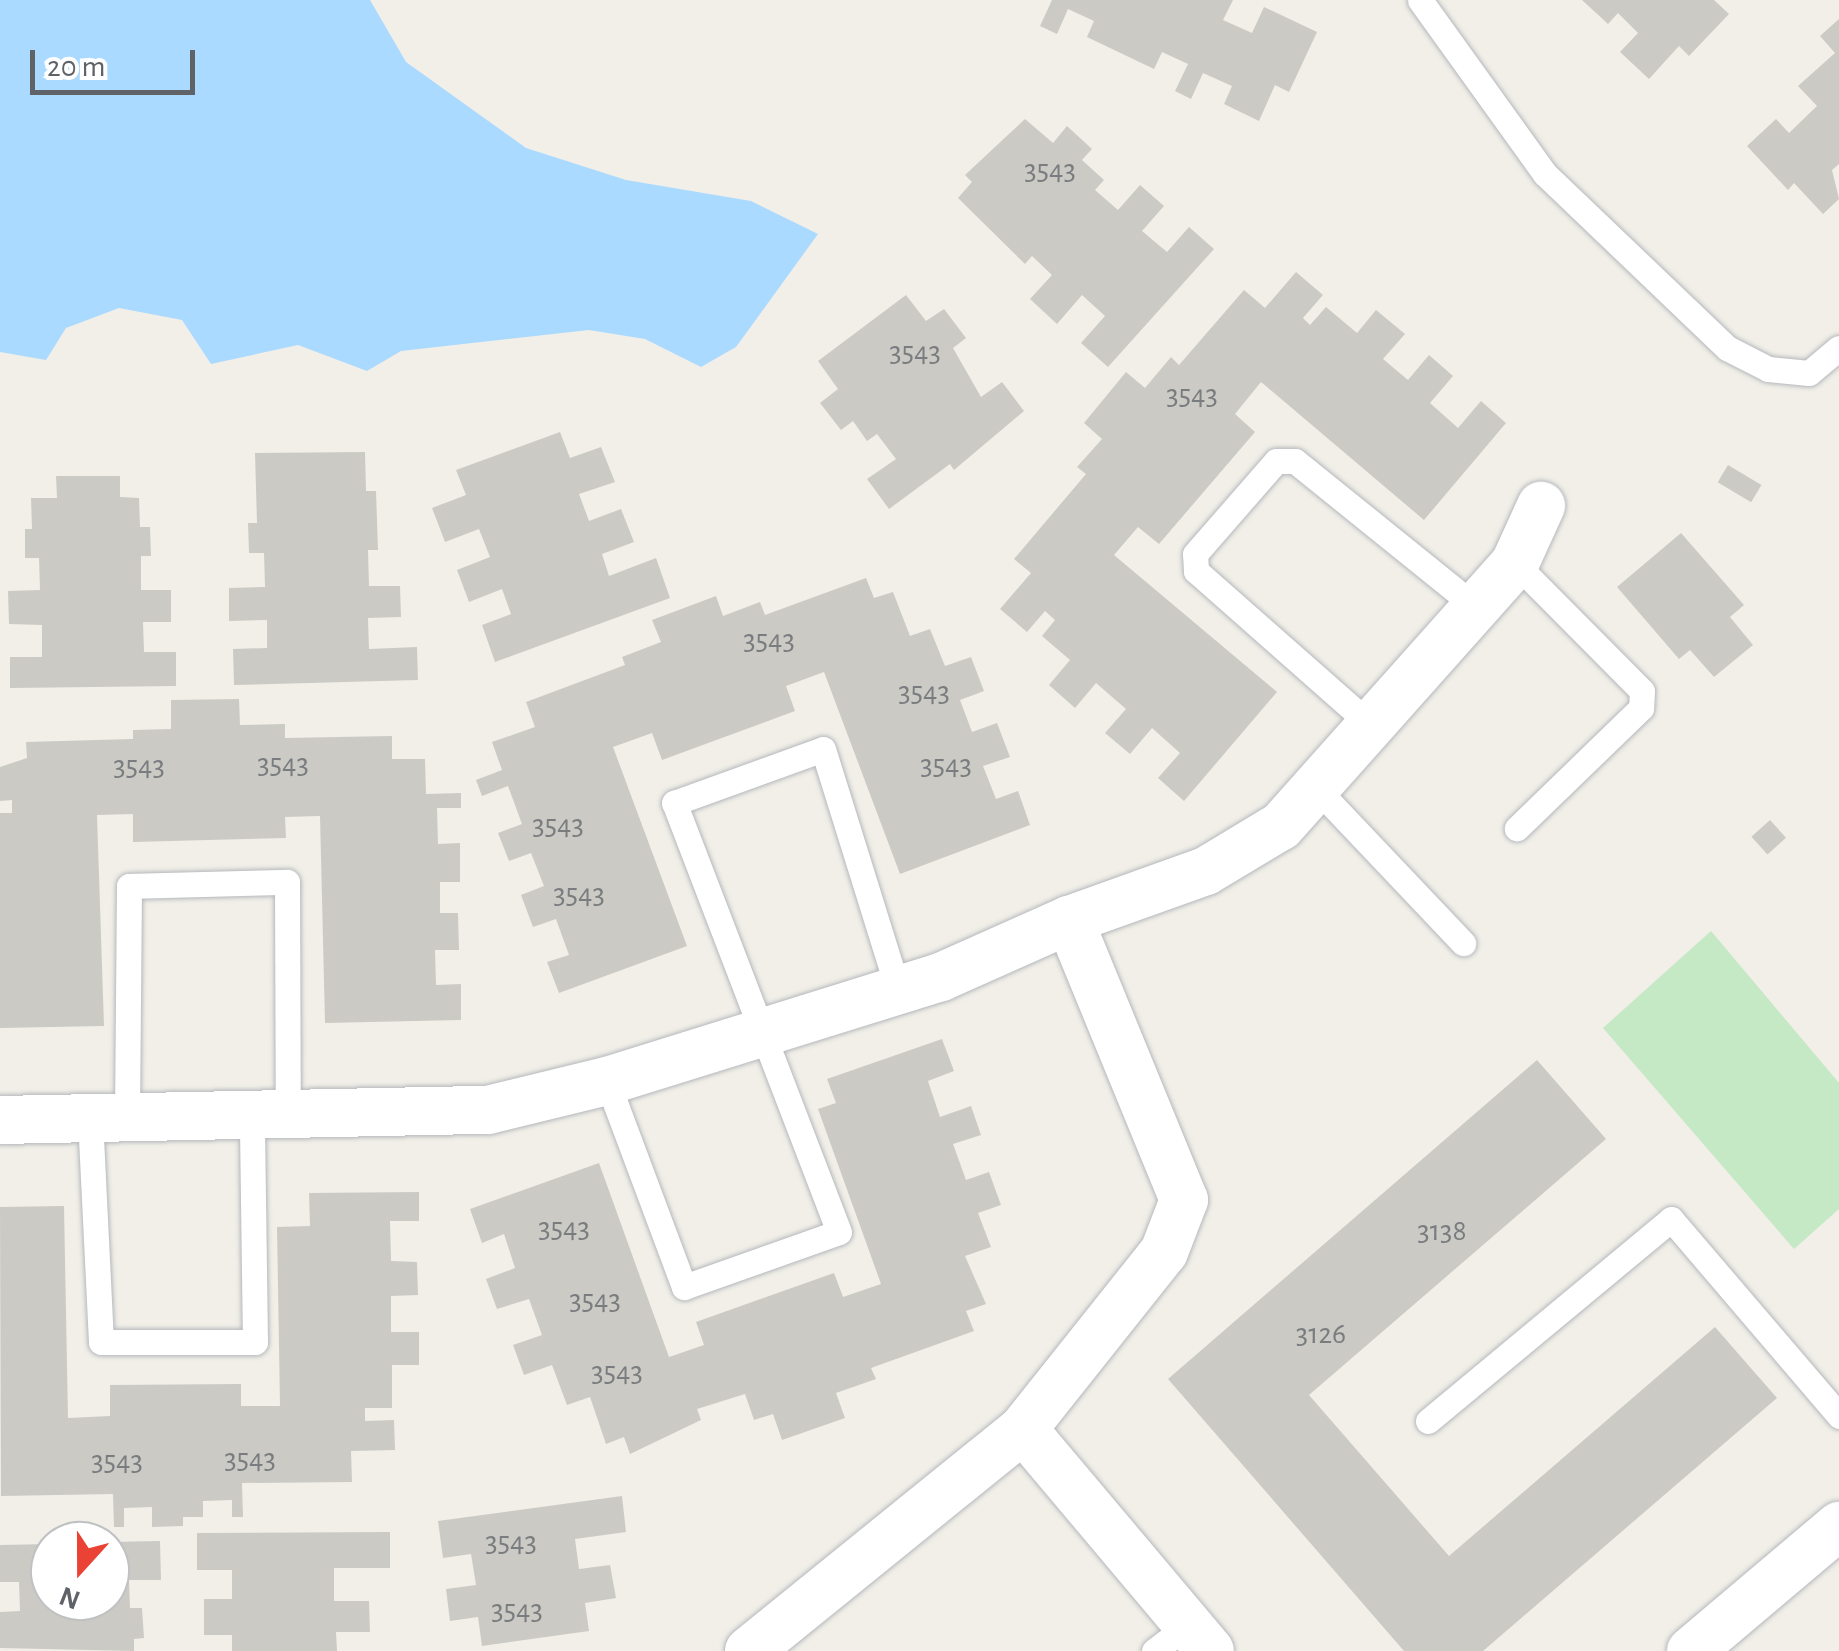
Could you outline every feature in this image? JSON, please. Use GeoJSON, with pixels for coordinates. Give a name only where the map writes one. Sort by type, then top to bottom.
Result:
{"type":"FeatureCollection","features":[{"type":"Feature","properties":{"kind":"street"},"geometry":{"type":"LineString","coordinates":[[0,1120],[488,1110],[607,1081],[898,990],[1069,920],[1206,871],[1282,826],[1373,727],[1514,563],[1541,506]]}},
{"type":"Feature","properties":{"kind":"street"},"geometry":{"type":"LineString","coordinates":[[748,1651],[1023,1429],[1164,1252],[1184,1200],[1069,920]]}},
{"type":"Feature","properties":{"kind":"street"},"geometry":{"type":"LineString","coordinates":[[1023,1429],[1184,1642]]}},
{"type":"Feature","properties":{"kind":"street"},"geometry":{"type":"LineString","coordinates":[[1691,1651],[1839,1526]]}},
{"type":"Feature","properties":{"kind":"lane"},"geometry":{"type":"LineString","coordinates":[[1420,0],[1546,174],[1727,348],[1768,369],[1808,373],[1839,348]]}},
{"type":"Feature","properties":{"kind":"lane"},"geometry":{"type":"LineString","coordinates":[[1373,727],[1196,571],[1195,554],[1276,461],[1296,461],[1476,608]]}},
{"type":"Feature","properties":{"kind":"lane"},"geometry":{"type":"LineString","coordinates":[[1514,563],[1642,691],[1641,708],[1517,828]]}},
{"type":"Feature","properties":{"kind":"lane"},"geometry":{"type":"LineString","coordinates":[[607,1081],[684,1287],[838,1232],[757,1031],[674,803],[823,748],[898,990]]}},
{"type":"Feature","properties":{"kind":"lane"},"geometry":{"type":"LineString","coordinates":[[1316,788],[1463,943]]}},
{"type":"Feature","properties":{"kind":"lane"},"geometry":{"type":"LineString","coordinates":[[287,882],[270,1112],[255,1342],[102,1342],[109,1116],[129,886],[287,882]]}},
{"type":"Feature","properties":{"kind":"lane"},"geometry":{"type":"LineString","coordinates":[[1428,1421],[1671,1218],[1839,1416]]}},
{"type":"Feature","properties":{"kind":"green space"},"geometry":{"type":"Polygon","coordinates":[[[1711,931],[1839,1083],[1839,1209],[1794,1249],[1603,1028],[1711,931]]]}},
{"type":"Feature","properties":{"kind":"water"},"geometry":{"type":"Polygon","coordinates":[[[0,0],[370,0],[406,62],[526,148],[626,180],[751,201],[818,234],[736,347],[701,367],[645,339],[589,330],[401,351],[367,371],[298,345],[211,364],[182,320],[119,308],[66,328],[46,360],[0,352],[0,0]]]}},
{"type":"Feature","properties":{"kind":"building"},"geometry":{"type":"Polygon","coordinates":[[[1052,0],[1233,0],[1223,20],[1252,33],[1264,7],[1317,32],[1289,92],[1275,85],[1259,121],[1224,104],[1232,86],[1203,73],[1191,99],[1175,91],[1188,64],[1162,52],[1154,69],[1087,37],[1094,21],[1068,9],[1057,34],[1040,26],[1052,0]]]}},
{"type":"Feature","properties":{"kind":"building"},"geometry":{"type":"Polygon","coordinates":[[[1582,0],[1714,0],[1729,14],[1689,56],[1679,46],[1649,79],[1620,52],[1638,33],[1618,13],[1608,24],[1582,0]]]}},
{"type":"Feature","properties":{"kind":"building"},"geometry":{"type":"Polygon","coordinates":[[[1839,19],[1839,164],[1832,170],[1839,199],[1823,214],[1794,183],[1788,190],[1747,146],[1776,119],[1789,133],[1817,106],[1798,86],[1835,53],[1820,36],[1839,19]]]}},
{"type":"Feature","properties":{"kind":"building"},"geometry":{"type":"Polygon","coordinates":[[[1025,119],[1053,143],[1067,126],[1092,149],[1082,160],[1104,180],[1095,190],[1118,210],[1140,185],[1164,206],[1142,231],[1167,252],[1189,227],[1214,249],[1108,367],[1081,343],[1105,316],[1082,295],[1057,324],[1030,299],[1052,275],[1032,256],[1025,264],[958,198],[972,182],[965,175],[1025,119]]]}},
{"type":"Feature","properties":{"kind":"building"},"geometry":{"type":"Polygon","coordinates":[[[1296,272],[1323,295],[1303,318],[1310,325],[1326,307],[1357,333],[1376,310],[1405,334],[1383,359],[1408,380],[1429,355],[1453,376],[1430,403],[1458,428],[1481,401],[1506,423],[1424,520],[1261,382],[1235,414],[1255,432],[1159,544],[1138,527],[1114,555],[1277,692],[1184,801],[1158,778],[1180,753],[1152,728],[1130,754],[1105,733],[1126,709],[1096,683],[1075,708],[1049,685],[1070,660],[1042,636],[1055,620],[1045,611],[1027,632],[1000,609],[1031,573],[1014,559],[1086,474],[1077,467],[1102,439],[1084,423],[1126,372],[1145,388],[1171,357],[1179,365],[1244,290],[1265,308],[1296,272]]]}},
{"type":"Feature","properties":{"kind":"building"},"geometry":{"type":"Polygon","coordinates":[[[906,295],[926,321],[944,309],[966,338],[953,348],[981,397],[1002,382],[1024,411],[954,470],[950,464],[889,509],[867,479],[896,459],[877,434],[867,441],[853,421],[841,430],[820,403],[838,389],[818,361],[906,295]]]}},
{"type":"Feature","properties":{"kind":"building"},"geometry":{"type":"Polygon","coordinates":[[[560,432],[570,458],[601,447],[615,482],[579,494],[589,521],[621,509],[634,542],[602,554],[609,576],[656,558],[670,598],[495,662],[482,625],[511,614],[502,589],[469,602],[457,570],[490,557],[479,529],[445,542],[432,508],[466,495],[456,470],[560,432]]]}},
{"type":"Feature","properties":{"kind":"building"},"geometry":{"type":"Polygon","coordinates":[[[365,452],[366,491],[376,491],[378,550],[368,550],[369,586],[400,586],[401,617],[368,618],[369,649],[417,647],[418,680],[234,685],[233,649],[267,648],[267,620],[229,621],[229,588],[265,587],[264,553],[249,553],[248,523],[257,523],[255,453],[365,452]]]}},
{"type":"Feature","properties":{"kind":"building"},"geometry":{"type":"Polygon","coordinates":[[[1728,465],[1761,485],[1751,502],[1718,482],[1728,465]]]}},
{"type":"Feature","properties":{"kind":"building"},"geometry":{"type":"Polygon","coordinates":[[[56,476],[120,476],[120,497],[139,498],[140,527],[150,527],[151,556],[141,556],[141,590],[171,590],[171,622],[143,622],[144,652],[176,652],[176,686],[10,688],[10,657],[42,657],[42,625],[9,624],[8,591],[40,590],[39,558],[25,558],[25,529],[32,529],[31,498],[57,498],[56,476]]]}},
{"type":"Feature","properties":{"kind":"building"},"geometry":{"type":"Polygon","coordinates":[[[1681,533],[1744,605],[1730,617],[1753,645],[1714,677],[1690,650],[1679,659],[1617,587],[1681,533]]]}},
{"type":"Feature","properties":{"kind":"building"},"geometry":{"type":"Polygon","coordinates":[[[866,578],[874,598],[893,592],[910,636],[930,629],[945,666],[971,657],[984,691],[960,700],[972,732],[997,723],[1010,757],[983,766],[996,799],[1018,791],[1030,825],[900,874],[824,672],[786,686],[795,711],[662,760],[652,733],[613,747],[687,946],[559,993],[547,962],[569,955],[556,919],[533,927],[521,895],[544,886],[531,853],[509,861],[498,833],[522,824],[508,786],[482,796],[476,780],[502,770],[492,742],[535,727],[526,702],[625,665],[622,657],[661,642],[652,620],[716,596],[723,616],[760,602],[765,615],[866,578]]]}},
{"type":"Feature","properties":{"kind":"building"},"geometry":{"type":"Polygon","coordinates":[[[239,699],[240,725],[285,724],[285,738],[392,736],[392,759],[425,759],[426,794],[461,793],[461,808],[437,808],[438,844],[460,843],[460,882],[440,882],[440,913],[458,913],[459,950],[435,950],[436,985],[461,984],[461,1020],[325,1023],[320,816],[285,817],[286,838],[133,842],[133,814],[97,815],[104,1026],[0,1028],[0,813],[12,813],[12,800],[0,801],[0,767],[27,758],[26,742],[133,739],[133,730],[171,729],[171,700],[239,699]]]}},
{"type":"Feature","properties":{"kind":"building"},"geometry":{"type":"Polygon","coordinates":[[[1770,820],[1786,838],[1767,855],[1751,837],[1770,820]]]}},
{"type":"Feature","properties":{"kind":"building"},"geometry":{"type":"Polygon","coordinates":[[[942,1039],[954,1071],[928,1081],[940,1117],[971,1106],[981,1135],[953,1144],[966,1180],[989,1172],[1001,1205],[978,1213],[991,1247],[965,1256],[986,1304],[966,1311],[974,1331],[871,1368],[876,1379],[836,1393],[845,1418],[782,1440],[773,1414],[754,1420],[745,1394],[697,1409],[701,1420],[630,1454],[624,1437],[606,1444],[590,1397],[567,1405],[552,1365],[524,1375],[513,1345],[542,1335],[529,1299],[497,1309],[486,1279],[515,1268],[504,1234],[482,1243],[470,1209],[599,1163],[669,1357],[704,1345],[696,1322],[834,1273],[843,1297],[881,1284],[818,1109],[836,1103],[827,1079],[942,1039]]]}},
{"type":"Feature","properties":{"kind":"building"},"geometry":{"type":"Polygon","coordinates":[[[1537,1060],[1606,1139],[1309,1395],[1449,1556],[1715,1327],[1777,1398],[1483,1651],[1404,1651],[1168,1379],[1537,1060]]]}},
{"type":"Feature","properties":{"kind":"building"},"geometry":{"type":"Polygon","coordinates":[[[419,1192],[419,1221],[390,1221],[391,1261],[417,1262],[418,1295],[391,1296],[391,1332],[419,1332],[419,1365],[392,1365],[392,1408],[365,1408],[365,1421],[394,1420],[395,1450],[351,1451],[352,1482],[242,1483],[243,1517],[232,1517],[232,1500],[203,1501],[203,1517],[183,1517],[183,1526],[152,1527],[152,1507],[124,1508],[124,1521],[114,1521],[113,1494],[1,1496],[0,1207],[64,1206],[68,1418],[110,1416],[110,1385],[241,1384],[241,1406],[280,1406],[277,1227],[310,1226],[309,1193],[419,1192]]]}},
{"type":"Feature","properties":{"kind":"building"},"geometry":{"type":"Polygon","coordinates":[[[622,1496],[626,1532],[575,1539],[579,1569],[610,1565],[616,1598],[585,1603],[589,1631],[482,1646],[478,1617],[450,1621],[446,1589],[476,1585],[471,1554],[443,1558],[438,1521],[622,1496]]]}},
{"type":"Feature","properties":{"kind":"building"},"geometry":{"type":"Polygon","coordinates":[[[390,1532],[390,1568],[334,1568],[334,1601],[369,1601],[370,1632],[336,1632],[337,1651],[232,1651],[232,1635],[204,1635],[204,1599],[232,1599],[232,1570],[197,1570],[197,1533],[390,1532]]]}},
{"type":"Feature","properties":{"kind":"building"},"geometry":{"type":"Polygon","coordinates":[[[160,1541],[161,1580],[130,1580],[130,1542],[160,1541]]]}},
{"type":"Feature","properties":{"kind":"building"},"geometry":{"type":"Polygon","coordinates":[[[30,1544],[30,1621],[130,1621],[130,1608],[142,1608],[144,1638],[134,1639],[134,1651],[0,1648],[0,1612],[20,1611],[19,1582],[0,1582],[0,1545],[30,1544]]]}}]}
